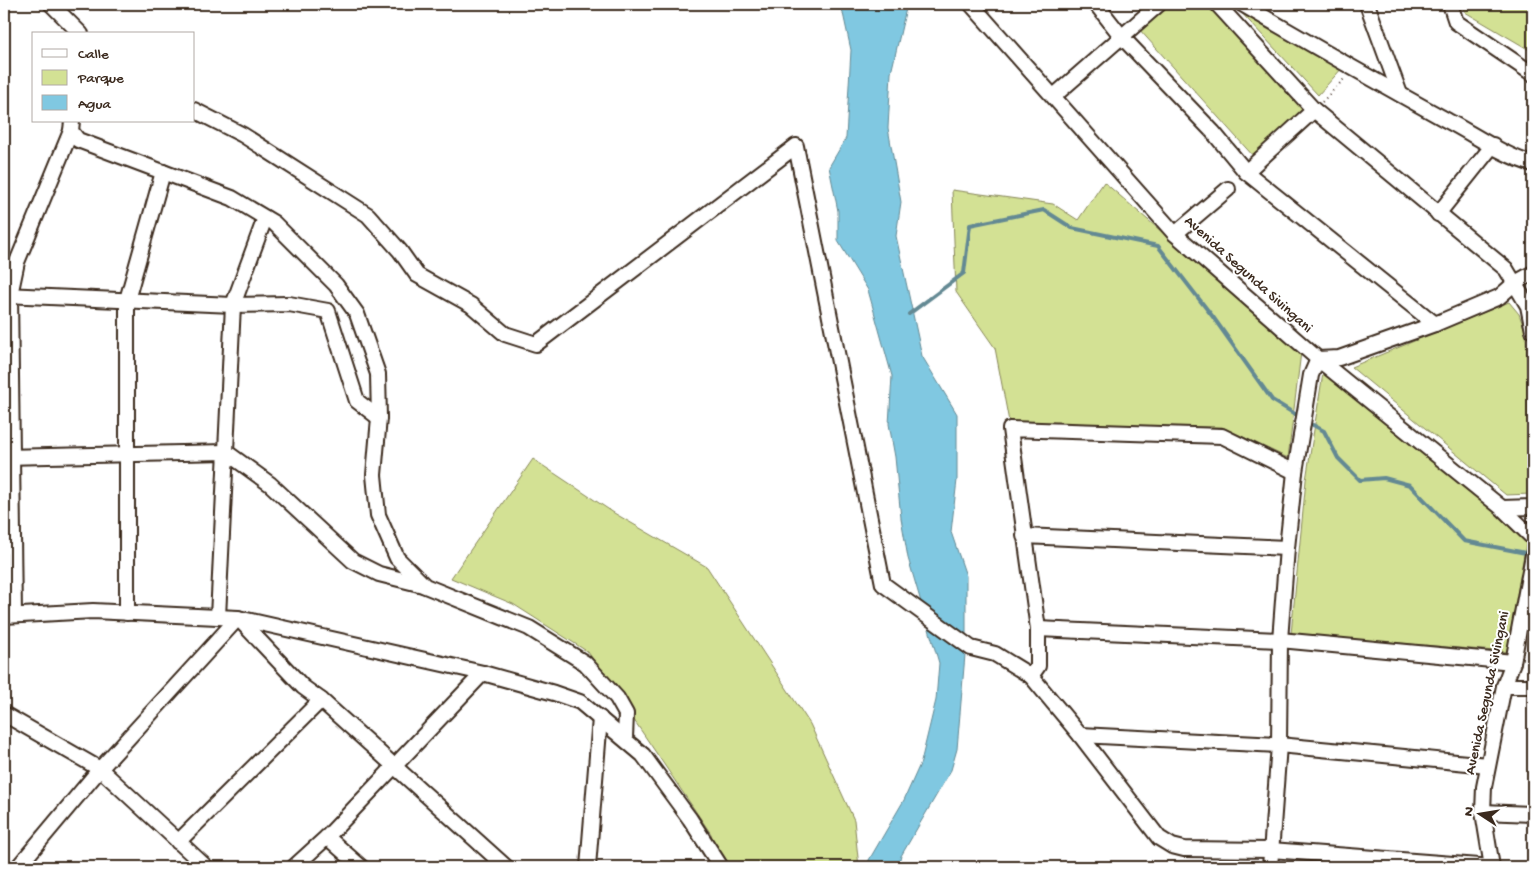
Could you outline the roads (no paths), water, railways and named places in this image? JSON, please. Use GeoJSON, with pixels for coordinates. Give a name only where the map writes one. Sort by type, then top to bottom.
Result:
{"type":"FeatureCollection","features":[{"type":"Feature","properties":{"kind":"street"},"geometry":{"type":"LineString","coordinates":[[51,4],[79,32]]}},
{"type":"Feature","properties":{"kind":"street","name":"Avenida Segunda Sivingani"},"geometry":{"type":"LineString","coordinates":[[971,4],[1175,234],[1318,359],[1502,508],[1533,538]]}},
{"type":"Feature","properties":{"kind":"street"},"geometry":{"type":"LineString","coordinates":[[1096,4],[1122,37],[1213,132],[1246,172],[1435,324]]}},
{"type":"Feature","properties":{"kind":"street"},"geometry":{"type":"LineString","coordinates":[[1054,96],[1159,4]]}},
{"type":"Feature","properties":{"kind":"street"},"geometry":{"type":"LineString","coordinates":[[1217,4],[1314,110],[1506,269],[1528,306],[1533,331]]}},
{"type":"Feature","properties":{"kind":"street"},"geometry":{"type":"LineString","coordinates":[[1242,4],[1354,69],[1493,145],[1533,164]]}},
{"type":"Feature","properties":{"kind":"street"},"geometry":{"type":"LineString","coordinates":[[1367,4],[1400,94]]}},
{"type":"Feature","properties":{"kind":"street"},"geometry":{"type":"LineString","coordinates":[[1450,4],[1456,22],[1533,74]]}},
{"type":"Feature","properties":{"kind":"street"},"geometry":{"type":"LineString","coordinates":[[195,110],[244,134],[368,215],[400,251],[417,275],[471,305],[505,334],[536,344],[796,146],[883,584],[971,648],[995,654],[1031,676],[1080,735],[1159,838],[1172,846],[1184,849],[1271,850],[1492,867]]}},
{"type":"Feature","properties":{"kind":"street"},"geometry":{"type":"LineString","coordinates":[[1246,172],[1314,110]]}},
{"type":"Feature","properties":{"kind":"street"},"geometry":{"type":"LineString","coordinates":[[72,126],[78,140],[232,198],[274,222],[336,285],[357,314],[378,374],[379,418],[374,475],[378,515],[397,558],[425,586]]}},
{"type":"Feature","properties":{"kind":"street"},"geometry":{"type":"LineString","coordinates":[[72,126],[18,262],[7,295],[9,615],[93,611],[238,618],[521,682],[580,702],[643,755],[665,782],[722,867]]}},
{"type":"Feature","properties":{"kind":"street"},"geometry":{"type":"LineString","coordinates":[[1438,214],[1493,145]]}},
{"type":"Feature","properties":{"kind":"street"},"geometry":{"type":"LineString","coordinates":[[127,613],[127,300],[163,172]]}},
{"type":"Feature","properties":{"kind":"street"},"geometry":{"type":"LineString","coordinates":[[1175,234],[1228,189]]}},
{"type":"Feature","properties":{"kind":"street"},"geometry":{"type":"LineString","coordinates":[[218,617],[233,305],[265,218]]}},
{"type":"Feature","properties":{"kind":"street"},"geometry":{"type":"LineString","coordinates":[[1270,867],[1279,745],[1280,640],[1287,548],[1295,472],[1312,375],[1318,359],[1339,358],[1435,324],[1499,297],[1515,283],[1533,273]]}},
{"type":"Feature","properties":{"kind":"street"},"geometry":{"type":"LineString","coordinates":[[7,295],[233,305],[289,304],[328,311],[357,401],[379,418]]}},
{"type":"Feature","properties":{"kind":"street"},"geometry":{"type":"LineString","coordinates":[[1031,676],[1038,666],[1038,629],[1010,429],[1222,436],[1295,472]]}},
{"type":"Feature","properties":{"kind":"street"},"geometry":{"type":"LineString","coordinates":[[7,457],[226,452],[270,484],[353,561],[378,574],[425,586],[529,628],[585,664],[617,698],[626,714],[625,738]]}},
{"type":"Feature","properties":{"kind":"street"},"geometry":{"type":"LineString","coordinates":[[1502,508],[1533,507]]}},
{"type":"Feature","properties":{"kind":"street"},"geometry":{"type":"LineString","coordinates":[[1024,536],[1287,548]]}},
{"type":"Feature","properties":{"kind":"street","name":"Avenida Segunda Sivingani"},"geometry":{"type":"LineString","coordinates":[[1492,867],[1483,812],[1484,787],[1504,686],[1513,662],[1532,560]]}},
{"type":"Feature","properties":{"kind":"street"},"geometry":{"type":"LineString","coordinates":[[238,618],[303,687],[321,700],[506,867]]}},
{"type":"Feature","properties":{"kind":"street"},"geometry":{"type":"LineString","coordinates":[[18,867],[100,769],[238,618]]}},
{"type":"Feature","properties":{"kind":"street"},"geometry":{"type":"LineString","coordinates":[[1038,629],[1280,640],[1513,662]]}},
{"type":"Feature","properties":{"kind":"street"},"geometry":{"type":"LineString","coordinates":[[294,867],[327,837],[483,673]]}},
{"type":"Feature","properties":{"kind":"street"},"geometry":{"type":"LineString","coordinates":[[1504,686],[1533,686]]}},
{"type":"Feature","properties":{"kind":"street"},"geometry":{"type":"LineString","coordinates":[[178,842],[321,700]]}},
{"type":"Feature","properties":{"kind":"street"},"geometry":{"type":"LineString","coordinates":[[4,714],[100,769],[206,867]]}},
{"type":"Feature","properties":{"kind":"street"},"geometry":{"type":"LineString","coordinates":[[588,867],[600,718]]}},
{"type":"Feature","properties":{"kind":"street"},"geometry":{"type":"LineString","coordinates":[[1080,735],[1279,745],[1488,765]]}},
{"type":"Feature","properties":{"kind":"street"},"geometry":{"type":"LineString","coordinates":[[1483,812],[1533,814]]}},
{"type":"Feature","properties":{"kind":"street"},"geometry":{"type":"LineString","coordinates":[[327,837],[361,867]]}},
{"type":"Feature","properties":{"kind":"water"},"geometry":{"type":"Polygon","coordinates":[[[841,4],[907,4],[891,73],[888,128],[901,202],[896,236],[922,356],[957,414],[957,480],[951,532],[966,576],[966,643],[957,749],[951,770],[901,856],[898,867],[868,867],[869,860],[904,800],[921,762],[936,700],[939,663],[908,558],[901,518],[895,457],[889,424],[892,376],[868,290],[838,241],[838,211],[829,167],[846,138],[851,50],[841,4]]]}},
{"type":"Feature","properties":{"kind":"waterway"},"geometry":{"type":"LineString","coordinates":[[909,314],[964,273],[970,225],[1044,210],[1072,228],[1158,246],[1213,317],[1272,400],[1295,414]]}},
{"type":"Feature","properties":{"kind":"waterway"},"geometry":{"type":"LineString","coordinates":[[1313,425],[1324,431],[1338,458],[1360,480],[1384,478],[1410,485],[1464,541],[1531,554]]}}]}
